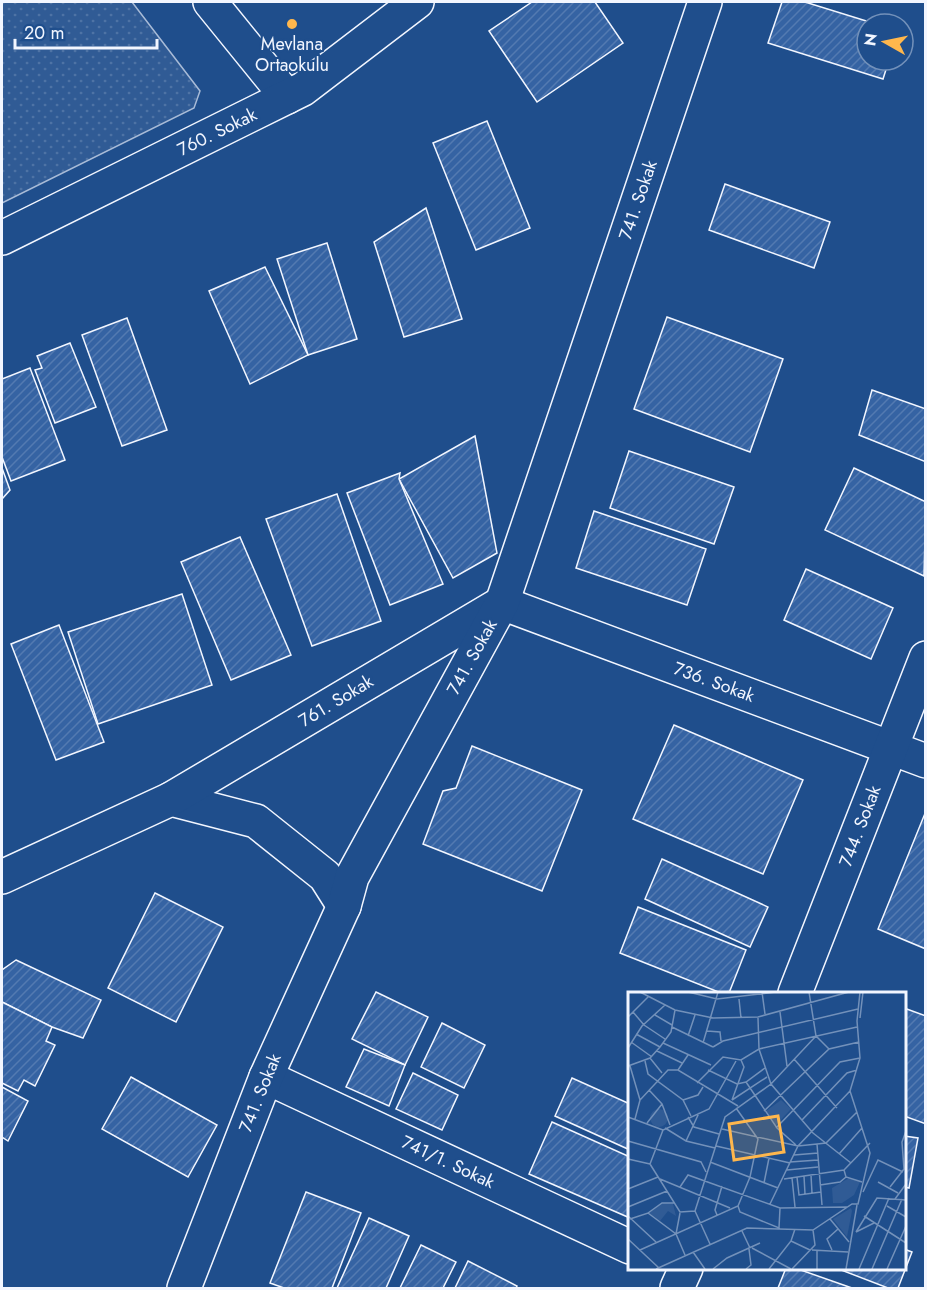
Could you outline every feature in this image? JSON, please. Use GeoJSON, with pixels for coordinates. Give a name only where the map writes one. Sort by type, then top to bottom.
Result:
{"type":"FeatureCollection","features":[{"type":"Feature","properties":{"kind":"street"},"geometry":{"type":"LineString","coordinates":[[210,2],[287,97]]}},
{"type":"Feature","properties":{"kind":"street","name":"760. Sokak"},"geometry":{"type":"LineString","coordinates":[[2,238],[303,89],[417,2]]}},
{"type":"Feature","properties":{"kind":"street","name":"741. Sokak"},"geometry":{"type":"LineString","coordinates":[[184,1288],[266,1077],[344,906],[352,877],[502,603],[705,2]]}},
{"type":"Feature","properties":{"kind":"street","name":"736. Sokak"},"geometry":{"type":"LineString","coordinates":[[502,603],[926,761]]}},
{"type":"Feature","properties":{"kind":"street","name":"761. Sokak"},"geometry":{"type":"LineString","coordinates":[[2,877],[171,799],[502,603]]}},
{"type":"Feature","properties":{"kind":"street","name":"744. Sokak"},"geometry":{"type":"LineString","coordinates":[[795,992],[926,658]]}},
{"type":"Feature","properties":{"kind":"street"},"geometry":{"type":"LineString","coordinates":[[171,799],[256,821],[325,876],[344,906]]}},
{"type":"Feature","properties":{"kind":"street","name":"741/1. Sokak"},"geometry":{"type":"LineString","coordinates":[[266,1077],[628,1246]]}},
{"type":"Feature","properties":{"kind":"shaded area"},"geometry":{"type":"Polygon","coordinates":[[[2,2],[132,2],[200,91],[194,108],[2,203],[2,2]]]}},
{"type":"Feature","properties":{"kind":"building"},"geometry":{"type":"Polygon","coordinates":[[[532,2],[595,2],[623,43],[537,102],[489,31],[532,2]]]}},
{"type":"Feature","properties":{"kind":"building"},"geometry":{"type":"Polygon","coordinates":[[[782,2],[805,2],[855,17],[855,70],[768,43],[782,2]]]}},
{"type":"Feature","properties":{"kind":"building"},"geometry":{"type":"Polygon","coordinates":[[[861,72],[885,72],[883,79],[861,72]]]}},
{"type":"Feature","properties":{"kind":"building"},"geometry":{"type":"Polygon","coordinates":[[[487,121],[530,228],[476,250],[433,143],[487,121]]]}},
{"type":"Feature","properties":{"kind":"building"},"geometry":{"type":"Polygon","coordinates":[[[725,184],[830,222],[814,268],[709,230],[725,184]]]}},
{"type":"Feature","properties":{"kind":"building"},"geometry":{"type":"Polygon","coordinates":[[[426,208],[462,319],[404,337],[374,242],[426,208]]]}},
{"type":"Feature","properties":{"kind":"building"},"geometry":{"type":"Polygon","coordinates":[[[327,243],[357,339],[308,355],[277,259],[327,243]]]}},
{"type":"Feature","properties":{"kind":"building"},"geometry":{"type":"Polygon","coordinates":[[[265,267],[308,355],[250,384],[209,291],[265,267]]]}},
{"type":"Feature","properties":{"kind":"building"},"geometry":{"type":"Polygon","coordinates":[[[667,317],[783,359],[750,452],[634,409],[667,317]]]}},
{"type":"Feature","properties":{"kind":"building"},"geometry":{"type":"Polygon","coordinates":[[[127,318],[167,430],[122,446],[82,335],[127,318]]]}},
{"type":"Feature","properties":{"kind":"building"},"geometry":{"type":"Polygon","coordinates":[[[70,343],[96,407],[55,423],[35,370],[42,368],[37,356],[70,343]]]}},
{"type":"Feature","properties":{"kind":"building"},"geometry":{"type":"Polygon","coordinates":[[[30,368],[65,460],[11,481],[2,457],[2,379],[30,368]]]}},
{"type":"Feature","properties":{"kind":"building"},"geometry":{"type":"Polygon","coordinates":[[[872,390],[926,409],[926,462],[859,435],[872,390]]]}},
{"type":"Feature","properties":{"kind":"building"},"geometry":{"type":"Polygon","coordinates":[[[475,436],[497,553],[453,578],[399,479],[475,436]]]}},
{"type":"Feature","properties":{"kind":"building"},"geometry":{"type":"Polygon","coordinates":[[[629,451],[734,487],[714,544],[610,508],[629,451]]]}},
{"type":"Feature","properties":{"kind":"building"},"geometry":{"type":"Polygon","coordinates":[[[2,468],[10,490],[2,499],[2,468]]]}},
{"type":"Feature","properties":{"kind":"building"},"geometry":{"type":"Polygon","coordinates":[[[854,468],[926,502],[924,576],[825,530],[854,468]]]}},
{"type":"Feature","properties":{"kind":"building"},"geometry":{"type":"Polygon","coordinates":[[[400,473],[399,479],[443,584],[390,605],[347,493],[400,473]]]}},
{"type":"Feature","properties":{"kind":"building"},"geometry":{"type":"Polygon","coordinates":[[[337,494],[381,621],[312,646],[266,519],[337,494]]]}},
{"type":"Feature","properties":{"kind":"building"},"geometry":{"type":"Polygon","coordinates":[[[594,511],[706,549],[687,605],[576,568],[594,511]]]}},
{"type":"Feature","properties":{"kind":"building"},"geometry":{"type":"Polygon","coordinates":[[[240,537],[291,655],[231,680],[181,562],[240,537]]]}},
{"type":"Feature","properties":{"kind":"building"},"geometry":{"type":"Polygon","coordinates":[[[806,569],[893,608],[871,659],[784,620],[806,569]]]}},
{"type":"Feature","properties":{"kind":"building"},"geometry":{"type":"Polygon","coordinates":[[[182,594],[212,685],[98,724],[68,632],[182,594]]]}},
{"type":"Feature","properties":{"kind":"building"},"geometry":{"type":"Polygon","coordinates":[[[59,625],[104,742],[56,760],[11,644],[59,625]]]}},
{"type":"Feature","properties":{"kind":"building"},"geometry":{"type":"Polygon","coordinates":[[[674,725],[803,780],[763,874],[633,819],[674,725]]]}},
{"type":"Feature","properties":{"kind":"building"},"geometry":{"type":"Polygon","coordinates":[[[472,746],[582,790],[542,891],[423,844],[443,791],[456,788],[472,746]]]}},
{"type":"Feature","properties":{"kind":"building"},"geometry":{"type":"Polygon","coordinates":[[[926,811],[926,949],[878,929],[926,811]]]}},
{"type":"Feature","properties":{"kind":"building"},"geometry":{"type":"Polygon","coordinates":[[[662,859],[768,907],[750,947],[645,899],[662,859]]]}},
{"type":"Feature","properties":{"kind":"building"},"geometry":{"type":"Polygon","coordinates":[[[155,893],[223,927],[176,1022],[108,988],[155,893]]]}},
{"type":"Feature","properties":{"kind":"building"},"geometry":{"type":"Polygon","coordinates":[[[638,907],[746,950],[729,992],[718,992],[620,953],[638,907]]]}},
{"type":"Feature","properties":{"kind":"building"},"geometry":{"type":"Polygon","coordinates":[[[16,960],[101,1000],[83,1038],[52,1027],[2,1002],[2,970],[16,960]]]}},
{"type":"Feature","properties":{"kind":"building"},"geometry":{"type":"Polygon","coordinates":[[[376,992],[428,1017],[405,1065],[352,1039],[376,992]]]}},
{"type":"Feature","properties":{"kind":"building"},"geometry":{"type":"Polygon","coordinates":[[[2,1002],[52,1027],[46,1041],[55,1045],[35,1086],[24,1080],[18,1091],[2,1083],[2,1002]]]}},
{"type":"Feature","properties":{"kind":"building"},"geometry":{"type":"Polygon","coordinates":[[[906,1009],[926,1016],[926,1124],[906,1117],[906,1009]]]}},
{"type":"Feature","properties":{"kind":"building"},"geometry":{"type":"Polygon","coordinates":[[[442,1023],[485,1045],[464,1088],[421,1067],[442,1023]]]}},
{"type":"Feature","properties":{"kind":"building"},"geometry":{"type":"Polygon","coordinates":[[[364,1049],[405,1065],[389,1106],[346,1087],[364,1049]]]}},
{"type":"Feature","properties":{"kind":"building"},"geometry":{"type":"Polygon","coordinates":[[[413,1073],[458,1095],[442,1130],[396,1109],[413,1073]]]}},
{"type":"Feature","properties":{"kind":"building"},"geometry":{"type":"Polygon","coordinates":[[[131,1077],[217,1125],[188,1177],[102,1129],[131,1077]]]}},
{"type":"Feature","properties":{"kind":"building"},"geometry":{"type":"Polygon","coordinates":[[[572,1078],[628,1103],[628,1149],[555,1116],[572,1078]]]}},
{"type":"Feature","properties":{"kind":"building"},"geometry":{"type":"Polygon","coordinates":[[[2,1087],[28,1101],[8,1141],[2,1137],[2,1087]]]}},
{"type":"Feature","properties":{"kind":"building"},"geometry":{"type":"Polygon","coordinates":[[[552,1122],[628,1156],[628,1217],[529,1174],[552,1122]]]}},
{"type":"Feature","properties":{"kind":"building"},"geometry":{"type":"Polygon","coordinates":[[[906,1136],[918,1138],[909,1188],[906,1187],[906,1136]]]}},
{"type":"Feature","properties":{"kind":"building"},"geometry":{"type":"Polygon","coordinates":[[[306,1192],[361,1213],[332,1288],[284,1288],[270,1283],[306,1192]]]}},
{"type":"Feature","properties":{"kind":"building"},"geometry":{"type":"Polygon","coordinates":[[[369,1218],[409,1236],[386,1288],[337,1288],[369,1218]]]}},
{"type":"Feature","properties":{"kind":"building"},"geometry":{"type":"Polygon","coordinates":[[[421,1245],[456,1262],[443,1288],[400,1288],[421,1245]]]}},
{"type":"Feature","properties":{"kind":"building"},"geometry":{"type":"Polygon","coordinates":[[[906,1250],[912,1252],[906,1267],[906,1250]]]}},
{"type":"Feature","properties":{"kind":"building"},"geometry":{"type":"Polygon","coordinates":[[[468,1261],[517,1286],[516,1288],[455,1288],[468,1261]]]}},
{"type":"Feature","properties":{"kind":"building"},"geometry":{"type":"Polygon","coordinates":[[[786,1269],[798,1269],[852,1288],[778,1288],[786,1269]]]}},
{"type":"Feature","properties":{"kind":"building"},"geometry":{"type":"Polygon","coordinates":[[[839,1269],[905,1269],[898,1288],[888,1288],[839,1269]]]}},
{"type":"Feature","properties":{"kind":"place","name":"Mevlana Ortaokulu"},"geometry":{"type":"Point","coordinates":[292,24]}}]}
